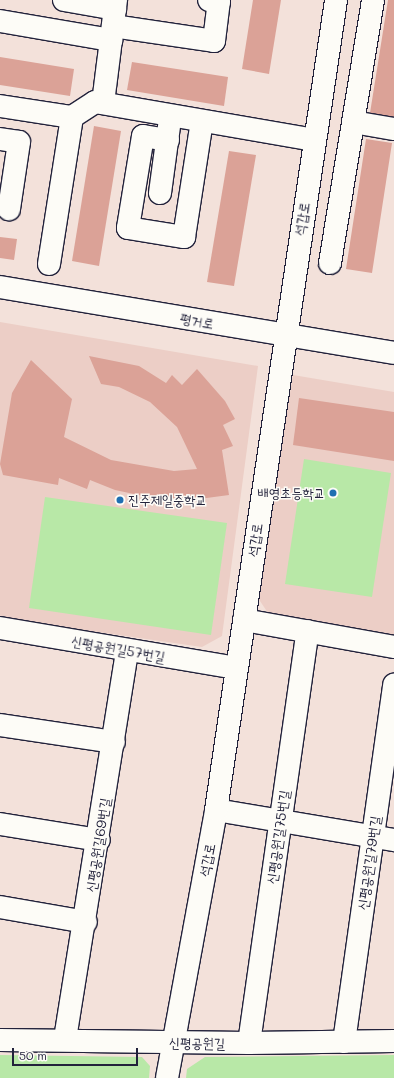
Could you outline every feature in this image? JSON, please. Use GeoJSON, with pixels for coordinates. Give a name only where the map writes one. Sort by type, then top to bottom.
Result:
{"type":"FeatureCollection","features":[{"type":"Feature","properties":{"kind":"street"},"geometry":{"type":"LineString","coordinates":[[64,0],[114,19],[214,40],[219,2],[209,0]]}},
{"type":"Feature","properties":{"kind":"street","name":"석갑로"},"geometry":{"type":"LineString","coordinates":[[167,1078],[216,810],[284,336],[336,0]]}},
{"type":"Feature","properties":{"kind":"street"},"geometry":{"type":"LineString","coordinates":[[330,263],[372,0]]}},
{"type":"Feature","properties":{"kind":"street"},"geometry":{"type":"LineString","coordinates":[[0,21],[114,19]]}},
{"type":"Feature","properties":{"kind":"street"},"geometry":{"type":"LineString","coordinates":[[103,104],[114,19]]}},
{"type":"Feature","properties":{"kind":"street"},"geometry":{"type":"LineString","coordinates":[[0,106],[72,117],[96,102],[314,140]]}},
{"type":"Feature","properties":{"kind":"street"},"geometry":{"type":"LineString","coordinates":[[160,192],[171,115]]}},
{"type":"Feature","properties":{"kind":"street"},"geometry":{"type":"LineString","coordinates":[[49,264],[72,117]]}},
{"type":"Feature","properties":{"kind":"street"},"geometry":{"type":"LineString","coordinates":[[168,140],[143,136],[128,228],[184,237],[202,120]]}},
{"type":"Feature","properties":{"kind":"street"},"geometry":{"type":"LineString","coordinates":[[353,122],[394,129]]}},
{"type":"Feature","properties":{"kind":"street"},"geometry":{"type":"LineString","coordinates":[[0,139],[19,142],[9,209]]}},
{"type":"Feature","properties":{"kind":"street","name":"평거로"},"geometry":{"type":"LineString","coordinates":[[0,287],[284,336],[394,353]]}},
{"type":"Feature","properties":{"kind":"street"},"geometry":{"type":"LineString","coordinates":[[244,620],[394,647]]}},
{"type":"Feature","properties":{"kind":"street","name":"신평공원길57번길"},"geometry":{"type":"LineString","coordinates":[[0,628],[127,651],[236,668]]}},
{"type":"Feature","properties":{"kind":"street","name":"신평공원길75번길"},"geometry":{"type":"LineString","coordinates":[[249,1043],[308,631]]}},
{"type":"Feature","properties":{"kind":"street","name":"신평공원길69번길"},"geometry":{"type":"LineString","coordinates":[[65,1039],[86,922],[127,651]]}},
{"type":"Feature","properties":{"kind":"street","name":"신평공원길79번길"},"geometry":{"type":"LineString","coordinates":[[344,1042],[394,684]]}},
{"type":"Feature","properties":{"kind":"street"},"geometry":{"type":"LineString","coordinates":[[0,725],[114,742]]}},
{"type":"Feature","properties":{"kind":"street"},"geometry":{"type":"LineString","coordinates":[[216,810],[394,840]]}},
{"type":"Feature","properties":{"kind":"street"},"geometry":{"type":"LineString","coordinates":[[0,824],[99,840]]}},
{"type":"Feature","properties":{"kind":"street"},"geometry":{"type":"LineString","coordinates":[[0,907],[86,922]]}},
{"type":"Feature","properties":{"kind":"street","name":"신평공원길"},"geometry":{"type":"LineString","coordinates":[[0,1040],[65,1039],[173,1043],[394,1041]]}},
{"type":"Feature","properties":{"kind":"shaded area","name":"진주제일중학교"},"geometry":{"type":"Polygon","coordinates":[[[0,322],[258,366],[222,636],[202,647],[0,618],[0,322]]]}},
{"type":"Feature","properties":{"kind":"shaded area","name":"배영초등학교"},"geometry":{"type":"Polygon","coordinates":[[[293,375],[394,392],[394,641],[272,619],[256,595],[293,375]]]}},
{"type":"Feature","properties":{"kind":"green space"},"geometry":{"type":"Polygon","coordinates":[[[304,459],[391,473],[372,597],[285,584],[304,459]]]}},
{"type":"Feature","properties":{"kind":"green space"},"geometry":{"type":"Polygon","coordinates":[[[45,497],[227,523],[211,635],[29,608],[45,497]]]}},
{"type":"Feature","properties":{"kind":"green space"},"geometry":{"type":"Polygon","coordinates":[[[0,1055],[142,1057],[150,1066],[149,1078],[0,1078],[0,1055]]]}},
{"type":"Feature","properties":{"kind":"green space"},"geometry":{"type":"Polygon","coordinates":[[[394,1055],[394,1078],[186,1078],[187,1069],[205,1057],[394,1055]]]}},
{"type":"Feature","properties":{"kind":"building"},"geometry":{"type":"Polygon","coordinates":[[[253,0],[281,0],[269,74],[242,69],[253,0]]]}},
{"type":"Feature","properties":{"kind":"building"},"geometry":{"type":"Polygon","coordinates":[[[388,0],[394,0],[394,117],[370,113],[388,0]]]}},
{"type":"Feature","properties":{"kind":"building"},"geometry":{"type":"Polygon","coordinates":[[[0,57],[74,69],[70,96],[0,85],[0,57]]]}},
{"type":"Feature","properties":{"kind":"building"},"geometry":{"type":"Polygon","coordinates":[[[132,62],[228,77],[224,106],[127,90],[132,62]]]}},
{"type":"Feature","properties":{"kind":"building"},"geometry":{"type":"Polygon","coordinates":[[[94,126],[121,131],[99,266],[72,261],[94,126]]]}},
{"type":"Feature","properties":{"kind":"building"},"geometry":{"type":"Polygon","coordinates":[[[366,139],[392,143],[372,273],[346,269],[366,139]]]}},
{"type":"Feature","properties":{"kind":"building"},"geometry":{"type":"Polygon","coordinates":[[[229,151],[256,155],[234,286],[207,282],[229,151]]]}},
{"type":"Feature","properties":{"kind":"building"},"geometry":{"type":"Polygon","coordinates":[[[0,237],[17,239],[14,260],[0,258],[0,237]]]}},
{"type":"Feature","properties":{"kind":"building"},"geometry":{"type":"Polygon","coordinates":[[[89,356],[139,366],[166,383],[172,375],[182,385],[197,369],[225,401],[235,419],[223,425],[233,446],[222,450],[229,495],[199,499],[148,497],[115,490],[90,480],[87,489],[59,478],[58,485],[3,475],[0,464],[12,393],[31,360],[72,399],[64,437],[111,460],[174,471],[197,469],[177,427],[150,402],[119,387],[101,384],[89,356]]]}},
{"type":"Feature","properties":{"kind":"building"},"geometry":{"type":"Polygon","coordinates":[[[299,398],[394,412],[394,461],[293,445],[299,398]]]}},
{"type":"Feature","properties":{"kind":"place","name":"배영초등학교"},"geometry":{"type":"Point","coordinates":[333,493]}},
{"type":"Feature","properties":{"kind":"place","name":"진주제일중학교"},"geometry":{"type":"Point","coordinates":[120,500]}}]}
